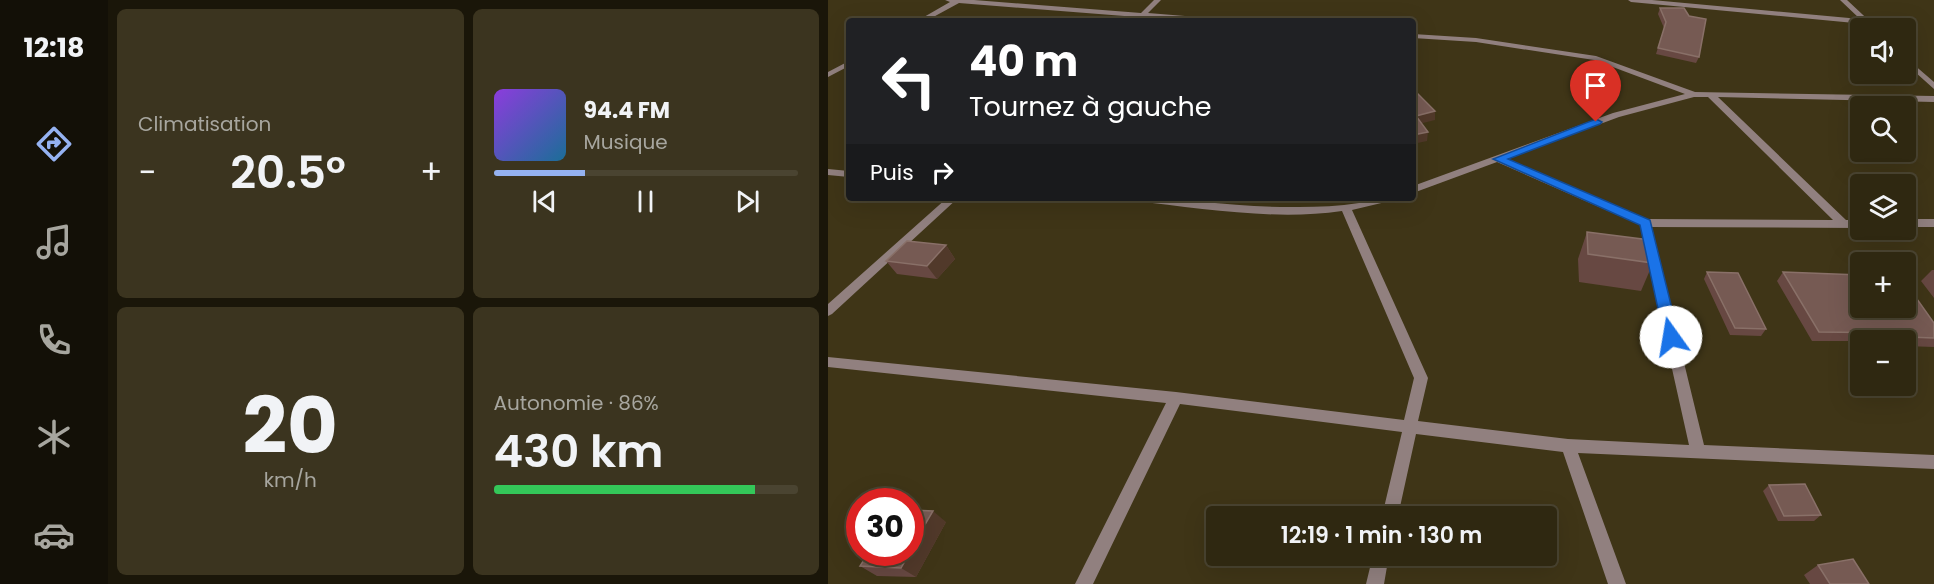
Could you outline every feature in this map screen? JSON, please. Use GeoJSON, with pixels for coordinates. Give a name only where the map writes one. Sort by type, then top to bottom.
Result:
{"type":"FeatureCollection","features":[{"type":"Feature","properties":{"kind":"street"},"geometry":{"type":"LineString","coordinates":[[948,0],[1182,18]]}},
{"type":"Feature","properties":{"kind":"street"},"geometry":{"type":"LineString","coordinates":[[926,18],[957,0]]}},
{"type":"Feature","properties":{"kind":"street"},"geometry":{"type":"LineString","coordinates":[[1139,18],[1158,0]]}},
{"type":"Feature","properties":{"kind":"street"},"geometry":{"type":"LineString","coordinates":[[1631,0],[1702,3],[1850,20]]}},
{"type":"Feature","properties":{"kind":"street"},"geometry":{"type":"LineString","coordinates":[[1844,0],[1862,18]]}},
{"type":"Feature","properties":{"kind":"street"},"geometry":{"type":"LineString","coordinates":[[1416,36],[1476,40],[1596,58],[1694,94]]}},
{"type":"Feature","properties":{"kind":"street"},"geometry":{"type":"LineString","coordinates":[[829,74],[846,64]]}},
{"type":"Feature","properties":{"kind":"street"},"geometry":{"type":"LineString","coordinates":[[1916,70],[1934,87]]}},
{"type":"Feature","properties":{"kind":"street"},"geometry":{"type":"LineString","coordinates":[[1709,93],[1843,224]]}},
{"type":"Feature","properties":{"kind":"street"},"geometry":{"type":"LineString","coordinates":[[1416,189],[1616,115],[1694,94],[1934,99]]}},
{"type":"Feature","properties":{"kind":"street"},"geometry":{"type":"LineString","coordinates":[[1498,159],[1646,223],[1850,224]]}},
{"type":"Feature","properties":{"kind":"street"},"geometry":{"type":"LineString","coordinates":[[828,172],[846,174]]}},
{"type":"Feature","properties":{"kind":"street"},"geometry":{"type":"LineString","coordinates":[[828,311],[950,201]]}},
{"type":"Feature","properties":{"kind":"street"},"geometry":{"type":"LineString","coordinates":[[1166,201],[1266,210],[1346,209],[1378,201]]}},
{"type":"Feature","properties":{"kind":"street"},"geometry":{"type":"LineString","coordinates":[[1346,209],[1421,378],[1392,506]]}},
{"type":"Feature","properties":{"kind":"street"},"geometry":{"type":"LineString","coordinates":[[1646,223],[1698,451]]}},
{"type":"Feature","properties":{"kind":"street"},"geometry":{"type":"LineString","coordinates":[[1916,223],[1934,223]]}},
{"type":"Feature","properties":{"kind":"street"},"geometry":{"type":"LineString","coordinates":[[828,362],[1176,398],[1568,446],[1934,462]]}},
{"type":"Feature","properties":{"kind":"street"},"geometry":{"type":"LineString","coordinates":[[1084,584],[1176,398]]}},
{"type":"Feature","properties":{"kind":"street"},"geometry":{"type":"LineString","coordinates":[[1568,446],[1617,584]]}},
{"type":"Feature","properties":{"kind":"street"},"geometry":{"type":"LineString","coordinates":[[1375,584],[1379,566]]}},
{"type":"Feature","properties":{"kind":"building"},"geometry":{"type":"Polygon","coordinates":[[[1660,8],[1684,8],[1689,16],[1706,19],[1699,57],[1658,48],[1666,22],[1660,8]]]}},
{"type":"Feature","properties":{"kind":"building"},"geometry":{"type":"Polygon","coordinates":[[[1416,92],[1435,111],[1416,116],[1416,92]]]}},
{"type":"Feature","properties":{"kind":"building"},"geometry":{"type":"Polygon","coordinates":[[[1416,116],[1428,132],[1416,134],[1416,116]]]}},
{"type":"Feature","properties":{"kind":"building"},"geometry":{"type":"Polygon","coordinates":[[[1587,232],[1650,240],[1653,263],[1588,254],[1587,232]]]}},
{"type":"Feature","properties":{"kind":"building"},"geometry":{"type":"Polygon","coordinates":[[[907,241],[946,245],[927,266],[886,261],[907,241]]]}},
{"type":"Feature","properties":{"kind":"building"},"geometry":{"type":"Polygon","coordinates":[[[1707,272],[1738,273],[1766,329],[1735,328],[1707,272]]]}},
{"type":"Feature","properties":{"kind":"building"},"geometry":{"type":"Polygon","coordinates":[[[1783,272],[1850,275],[1850,318],[1916,318],[1916,298],[1934,323],[1934,338],[1916,337],[1916,330],[1819,332],[1783,272]]]}},
{"type":"Feature","properties":{"kind":"building"},"geometry":{"type":"Polygon","coordinates":[[[1805,484],[1821,515],[1784,516],[1769,485],[1805,484]]]}},
{"type":"Feature","properties":{"kind":"building"},"geometry":{"type":"Polygon","coordinates":[[[924,511],[933,511],[924,526],[924,511]]]}},
{"type":"Feature","properties":{"kind":"building"},"geometry":{"type":"Polygon","coordinates":[[[1853,559],[1869,584],[1830,584],[1818,565],[1853,559]]]}},
{"type":"Feature","properties":{"kind":"building"},"geometry":{"type":"Polygon","coordinates":[[[860,566],[902,566],[901,568],[860,566]]]}},
{"type":"Feature","properties":{"kind":"route"},"geometry":{"type":"LineString","coordinates":[[1596,122],[1498,159],[1646,223],[1671,337]]}}]}
